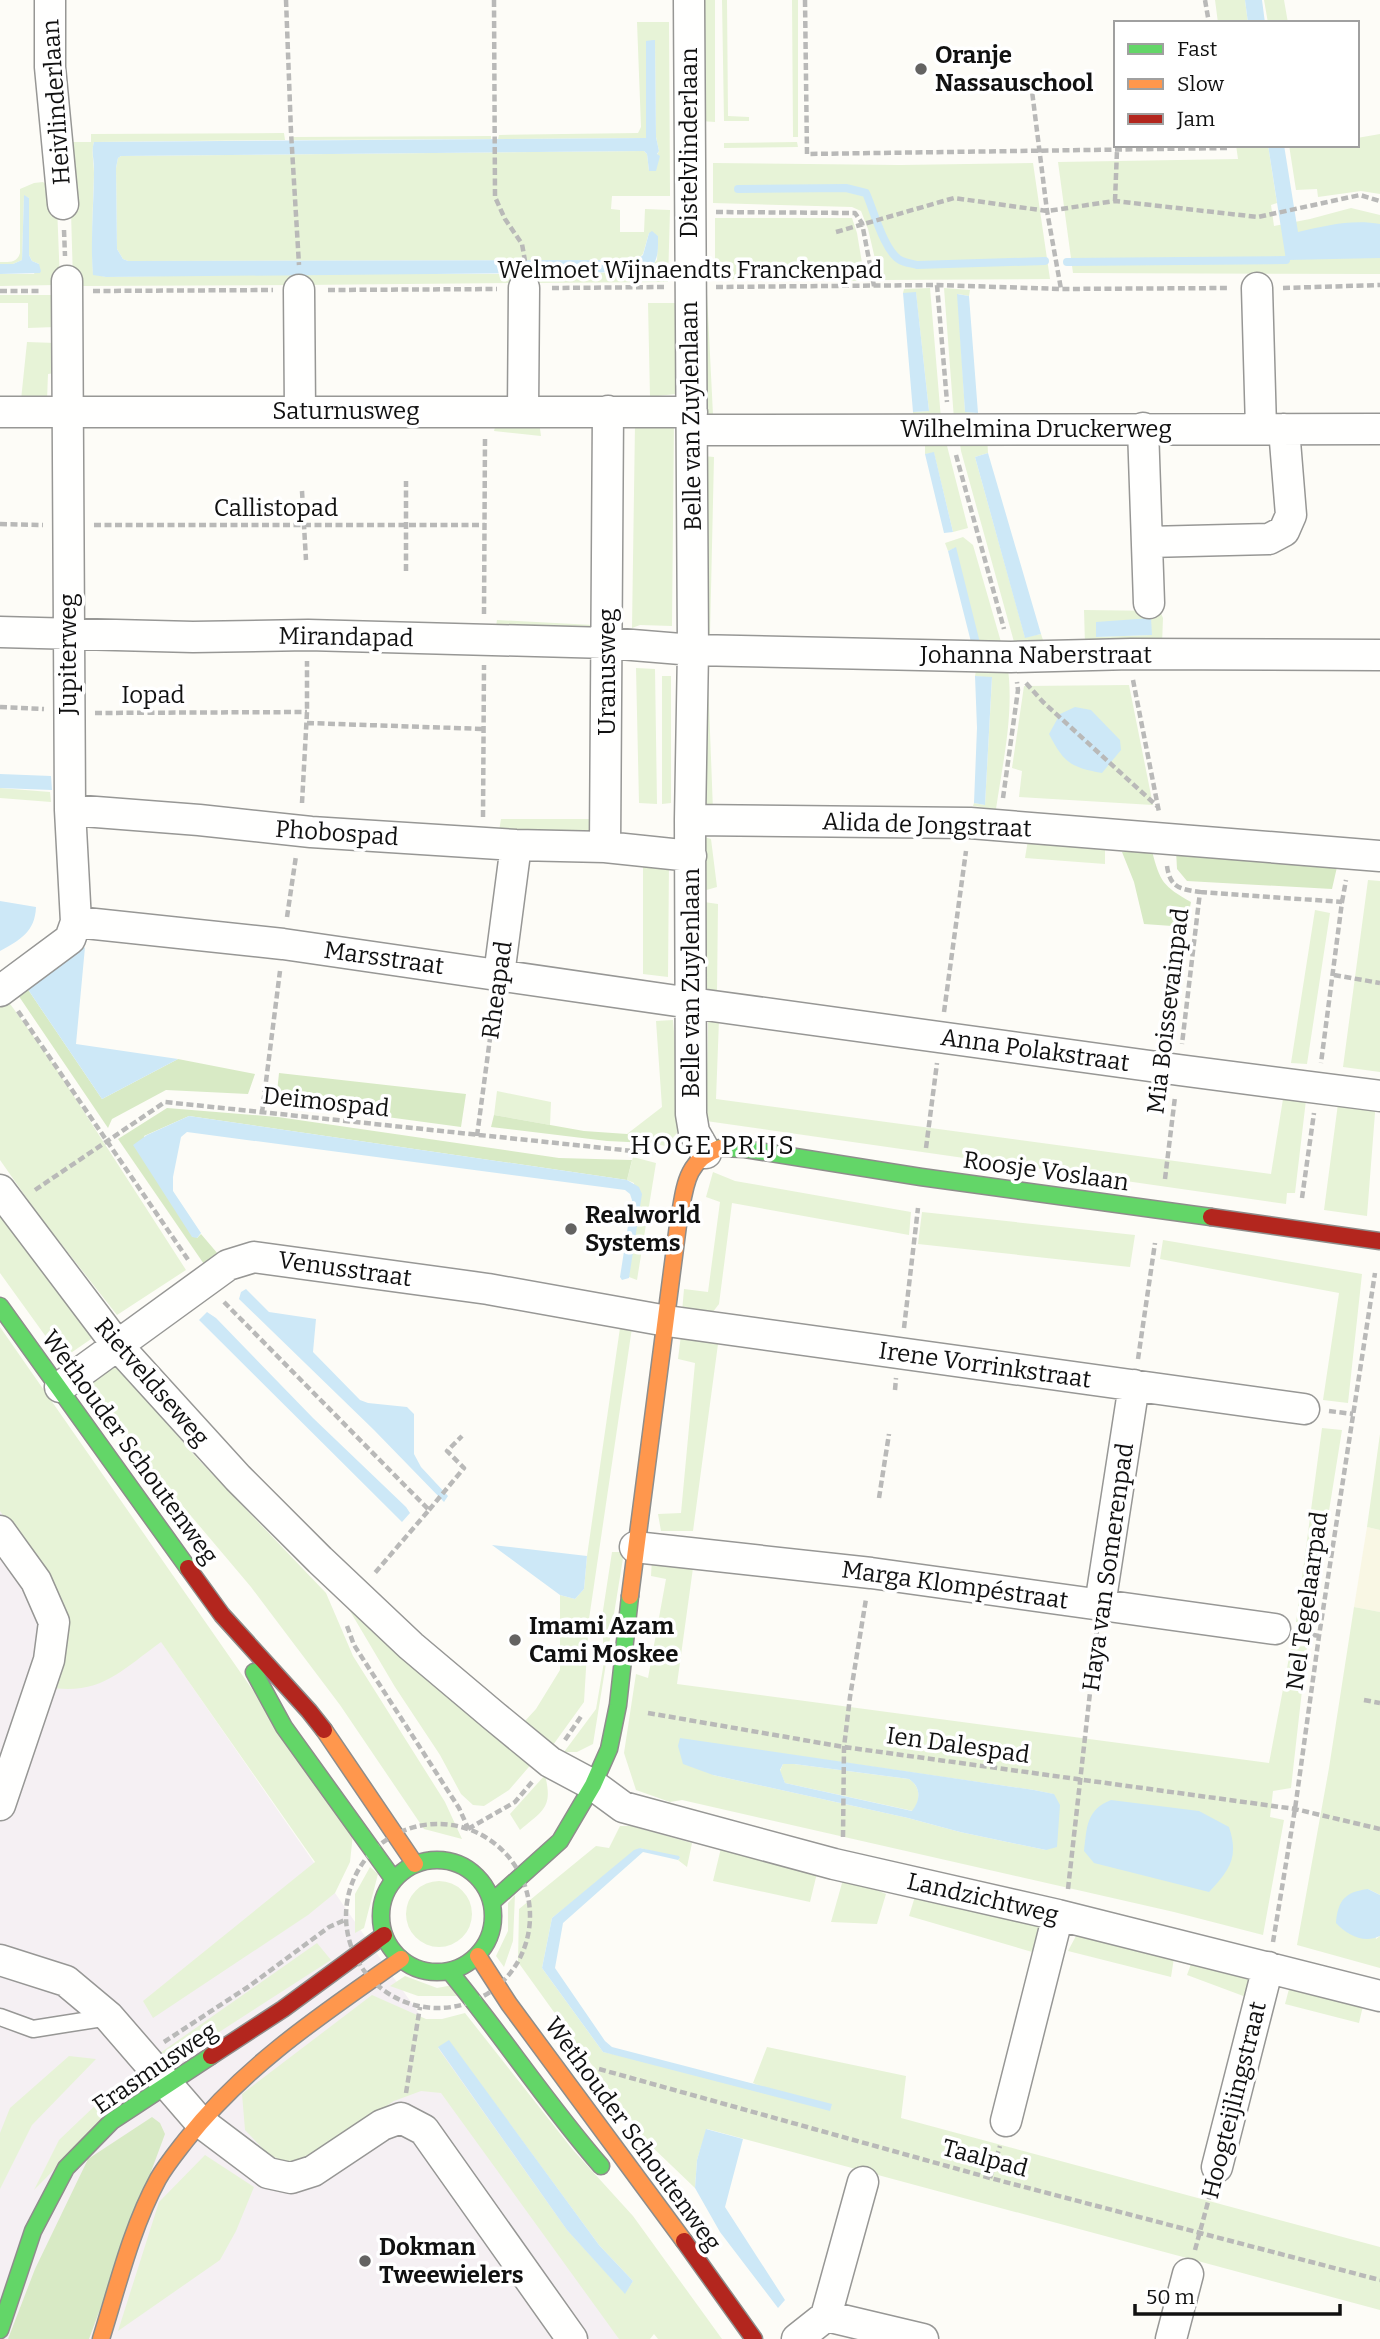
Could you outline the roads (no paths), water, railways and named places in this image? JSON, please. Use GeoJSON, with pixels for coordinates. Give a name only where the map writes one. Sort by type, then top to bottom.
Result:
{"type":"FeatureCollection","features":[{"type":"Feature","properties":{"kind":"street","name":"Heivlinderlaan"},"geometry":{"type":"LineString","coordinates":[[50,0],[50,67],[63,204]]}},
{"type":"Feature","properties":{"kind":"street","name":"Distelvlinderlaan"},"geometry":{"type":"LineString","coordinates":[[689,0],[689,287]]}},
{"type":"Feature","properties":{"kind":"street","name":"Jupiterweg"},"geometry":{"type":"LineString","coordinates":[[67,286],[70,810],[76,922]]}},
{"type":"Feature","properties":{"kind":"street","name":"Belle van Zuylenlaan"},"geometry":{"type":"LineString","coordinates":[[689,287],[693,650],[690,820],[691,1114],[694,1132],[706,1153]]}},
{"type":"Feature","properties":{"kind":"street"},"geometry":{"type":"LineString","coordinates":[[523,411],[524,288]]}},
{"type":"Feature","properties":{"kind":"street"},"geometry":{"type":"LineString","coordinates":[[1149,542],[1269,539],[1284,531],[1291,515],[1272,428],[1256,288]]}},
{"type":"Feature","properties":{"kind":"street"},"geometry":{"type":"LineString","coordinates":[[299,290],[300,411]]}},
{"type":"Feature","properties":{"kind":"street","name":"Saturnusweg"},"geometry":{"type":"LineString","coordinates":[[0,412],[608,411],[692,421]]}},
{"type":"Feature","properties":{"kind":"street","name":"Uranusweg"},"geometry":{"type":"LineString","coordinates":[[605,847],[608,411]]}},
{"type":"Feature","properties":{"kind":"street","name":"Wilhelmina Druckerweg"},"geometry":{"type":"LineString","coordinates":[[692,421],[949,430],[1380,429]]}},
{"type":"Feature","properties":{"kind":"street"},"geometry":{"type":"LineString","coordinates":[[1143,428],[1149,603]]}},
{"type":"Feature","properties":{"kind":"street","name":"Mirandapad"},"geometry":{"type":"LineString","coordinates":[[0,632],[193,637],[307,635],[608,643],[693,650]]}},
{"type":"Feature","properties":{"kind":"street","name":"Johanna Naberstraat"},"geometry":{"type":"LineString","coordinates":[[693,650],[1012,657],[1131,654],[1380,655]]}},
{"type":"Feature","properties":{"kind":"street","name":"Phobospad"},"geometry":{"type":"LineString","coordinates":[[70,810],[311,832],[516,845],[605,847]]}},
{"type":"Feature","properties":{"kind":"street","name":"Alida de Jongstraat"},"geometry":{"type":"LineString","coordinates":[[690,820],[970,822],[1380,856]]}},
{"type":"Feature","properties":{"kind":"street","name":"Rheapad"},"geometry":{"type":"LineString","coordinates":[[499,975],[516,845]]}},
{"type":"Feature","properties":{"kind":"street"},"geometry":{"type":"LineString","coordinates":[[605,847],[691,856]]}},
{"type":"Feature","properties":{"kind":"street"},"geometry":{"type":"LineString","coordinates":[[0,991],[70,939],[76,922]]}},
{"type":"Feature","properties":{"kind":"street","name":"Marsstraat"},"geometry":{"type":"LineString","coordinates":[[76,922],[283,944],[691,1003]]}},
{"type":"Feature","properties":{"kind":"street","name":"Anna Polakstraat"},"geometry":{"type":"LineString","coordinates":[[691,1003],[1380,1096]]}},
{"type":"Feature","properties":{"kind":"street","name":"Roosje Voslaan"},"geometry":{"type":"LineString","coordinates":[[706,1153],[721,1148],[745,1149],[921,1177],[1380,1240]]}},
{"type":"Feature","properties":{"kind":"street"},"geometry":{"type":"LineString","coordinates":[[492,1902],[560,1841],[593,1785],[609,1749],[618,1704],[635,1547],[678,1225],[690,1169],[706,1153]]}},
{"type":"Feature","properties":{"kind":"street","name":"Rietveldseweg"},"geometry":{"type":"LineString","coordinates":[[6,1198],[117,1345],[238,1478],[411,1646],[550,1762],[593,1785]]}},
{"type":"Feature","properties":{"kind":"street","name":"Venusstraat"},"geometry":{"type":"LineString","coordinates":[[60,1387],[228,1265],[254,1257],[488,1289],[667,1321]]}},
{"type":"Feature","properties":{"kind":"street","name":"Wethouder Schoutenweg"},"geometry":{"type":"LineString","coordinates":[[0,1306],[222,1615],[309,1711],[415,1864]]}},
{"type":"Feature","properties":{"kind":"street","name":"Irene Vorrinkstraat"},"geometry":{"type":"LineString","coordinates":[[667,1321],[1304,1409]]}},
{"type":"Feature","properties":{"kind":"street","name":"Haya van Somerenpad"},"geometry":{"type":"LineString","coordinates":[[1100,1605],[1134,1385]]}},
{"type":"Feature","properties":{"kind":"street"},"geometry":{"type":"LineString","coordinates":[[0,1531],[36,1581],[54,1622],[49,1660],[0,1805]]}},
{"type":"Feature","properties":{"kind":"street","name":"Marga Klompéstraat"},"geometry":{"type":"LineString","coordinates":[[635,1547],[871,1573],[1275,1629]]}},
{"type":"Feature","properties":{"kind":"street","name":"Wethouder Schoutenweg"},"geometry":{"type":"LineString","coordinates":[[222,1615],[284,1727],[394,1880]]}},
{"type":"Feature","properties":{"kind":"street"},"geometry":{"type":"LineString","coordinates":[[563,1809],[593,1785]]}},
{"type":"Feature","properties":{"kind":"street","name":"Landzichtweg"},"geometry":{"type":"LineString","coordinates":[[593,1785],[623,1807],[834,1864],[905,1878],[1380,1996]]}},
{"type":"Feature","properties":{"kind":"street"},"geometry":{"type":"LineString","coordinates":[[435,1859],[478,1869],[492,1902],[494,1922],[489,1940],[478,1956],[465,1966],[450,1972],[419,1970],[401,1959],[384,1935],[381,1916],[384,1897],[394,1880],[415,1864],[435,1859]]}},
{"type":"Feature","properties":{"kind":"street"},"geometry":{"type":"LineString","coordinates":[[1006,2121],[1058,1915]]}},
{"type":"Feature","properties":{"kind":"street","name":"Erasmusweg"},"geometry":{"type":"LineString","coordinates":[[0,2330],[33,2231],[66,2168],[112,2121],[284,2009],[384,1935]]}},
{"type":"Feature","properties":{"kind":"street","name":"Wethouder Schoutenweg"},"geometry":{"type":"LineString","coordinates":[[478,1956],[509,2004],[648,2190],[754,2339]]}},
{"type":"Feature","properties":{"kind":"street"},"geometry":{"type":"LineString","coordinates":[[101,2339],[140,2218],[159,2177],[199,2121],[237,2081],[275,2049],[401,1959]]}},
{"type":"Feature","properties":{"kind":"street"},"geometry":{"type":"LineString","coordinates":[[0,1960],[66,1981],[109,2017],[199,2121],[268,2174],[291,2178],[313,2171],[382,2125],[401,2118],[424,2130],[572,2339]]}},
{"type":"Feature","properties":{"kind":"street","name":"Hoogteijlingstraat"},"geometry":{"type":"LineString","coordinates":[[1217,2167],[1268,1967]]}},
{"type":"Feature","properties":{"kind":"street","name":"Wethouder Schoutenweg"},"geometry":{"type":"LineString","coordinates":[[450,1972],[487,2017],[563,2122],[612,2180]]}},
{"type":"Feature","properties":{"kind":"street"},"geometry":{"type":"LineString","coordinates":[[797,2339],[826,2316],[863,2182]]}},
{"type":"Feature","properties":{"kind":"street"},"geometry":{"type":"LineString","coordinates":[[1171,2339],[1188,2274]]}},
{"type":"Feature","properties":{"kind":"street"},"geometry":{"type":"LineString","coordinates":[[826,2316],[923,2339]]}},
{"type":"Feature","properties":{"kind":"lane"},"geometry":{"type":"LineString","coordinates":[[0,2017],[33,2029],[109,2017]]}},
{"type":"Feature","properties":{"kind":"water"},"geometry":{"type":"Polygon","coordinates":[[[1245,0],[1262,0],[1265,21],[1248,21],[1245,0]]]}},
{"type":"Feature","properties":{"kind":"water"},"geometry":{"type":"Polygon","coordinates":[[[655,40],[656,137],[659,151],[657,154],[660,156],[656,171],[649,171],[647,154],[644,151],[121,156],[116,168],[117,249],[123,259],[128,261],[637,260],[643,255],[649,233],[652,231],[658,236],[658,252],[653,265],[645,272],[93,275],[94,142],[646,138],[646,41],[655,40]]]}},
{"type":"Feature","properties":{"kind":"water"},"geometry":{"type":"Polygon","coordinates":[[[1268,147],[1284,147],[1298,232],[1349,223],[1380,224],[1380,258],[1286,260],[1268,147]]]}},
{"type":"Feature","properties":{"kind":"water"},"geometry":{"type":"Polygon","coordinates":[[[24,195],[29,198],[29,255],[32,261],[39,264],[41,271],[0,274],[0,264],[13,264],[22,260],[24,195]]]}},
{"type":"Feature","properties":{"kind":"water"},"geometry":{"type":"Polygon","coordinates":[[[916,292],[929,411],[913,412],[903,293],[916,292]]]}},
{"type":"Feature","properties":{"kind":"water"},"geometry":{"type":"Polygon","coordinates":[[[957,294],[969,296],[978,413],[965,412],[957,294]]]}},
{"type":"Feature","properties":{"kind":"water"},"geometry":{"type":"Polygon","coordinates":[[[934,452],[953,532],[944,533],[925,454],[934,452]]]}},
{"type":"Feature","properties":{"kind":"water"},"geometry":{"type":"Polygon","coordinates":[[[988,453],[1041,634],[1025,638],[975,457],[988,453]]]}},
{"type":"Feature","properties":{"kind":"water"},"geometry":{"type":"Polygon","coordinates":[[[956,547],[980,643],[972,646],[948,551],[956,547]]]}},
{"type":"Feature","properties":{"kind":"water"},"geometry":{"type":"Polygon","coordinates":[[[1151,618],[1152,635],[1096,637],[1096,622],[1151,618]]]}},
{"type":"Feature","properties":{"kind":"water"},"geometry":{"type":"Polygon","coordinates":[[[975,676],[992,677],[985,805],[974,803],[977,728],[975,676]]]}},
{"type":"Feature","properties":{"kind":"water"},"geometry":{"type":"Polygon","coordinates":[[[1075,707],[1091,710],[1120,740],[1121,750],[1102,773],[1069,762],[1049,734],[1060,714],[1075,707]]]}},
{"type":"Feature","properties":{"kind":"water"},"geometry":{"type":"Polygon","coordinates":[[[0,774],[51,776],[52,790],[0,788],[0,774]]]}},
{"type":"Feature","properties":{"kind":"water"},"geometry":{"type":"Polygon","coordinates":[[[0,901],[36,907],[33,923],[25,934],[0,951],[0,901]]]}},
{"type":"Feature","properties":{"kind":"water"},"geometry":{"type":"Polygon","coordinates":[[[85,947],[76,1044],[178,1059],[102,1099],[27,988],[85,947]]]}},
{"type":"Feature","properties":{"kind":"water"},"geometry":{"type":"Polygon","coordinates":[[[189,1116],[627,1180],[639,1187],[642,1194],[629,1278],[622,1280],[620,1277],[632,1200],[625,1190],[187,1132],[181,1137],[173,1191],[201,1233],[197,1238],[192,1237],[133,1145],[147,1135],[189,1116]]]}},
{"type":"Feature","properties":{"kind":"water"},"geometry":{"type":"Polygon","coordinates":[[[246,1289],[269,1312],[316,1319],[313,1352],[360,1400],[407,1407],[414,1414],[414,1454],[421,1467],[448,1496],[444,1502],[239,1299],[241,1292],[246,1289]]]}},
{"type":"Feature","properties":{"kind":"water"},"geometry":{"type":"Polygon","coordinates":[[[207,1312],[406,1507],[410,1513],[402,1522],[199,1320],[207,1312]]]}},
{"type":"Feature","properties":{"kind":"water"},"geometry":{"type":"Polygon","coordinates":[[[492,1545],[587,1556],[584,1589],[575,1599],[560,1595],[492,1545]]]}},
{"type":"Feature","properties":{"kind":"water"},"geometry":{"type":"Polygon","coordinates":[[[680,1738],[1054,1794],[1060,1805],[1057,1847],[1046,1850],[960,1832],[713,1775],[683,1764],[678,1746],[680,1738]],[[783,1764],[780,1770],[785,1783],[912,1811],[918,1794],[916,1786],[909,1779],[794,1764],[783,1764]]]}},
{"type":"Feature","properties":{"kind":"water"},"geometry":{"type":"Polygon","coordinates":[[[1111,1800],[1199,1811],[1229,1827],[1233,1847],[1231,1863],[1209,1892],[1094,1863],[1084,1851],[1087,1827],[1092,1814],[1111,1800]]]}},
{"type":"Feature","properties":{"kind":"water"},"geometry":{"type":"Polygon","coordinates":[[[640,1848],[680,1858],[678,1860],[643,1852],[563,1923],[555,1968],[605,2041],[612,2047],[832,2104],[830,2111],[603,2052],[542,1968],[552,1918],[634,1850],[640,1848]]]}},
{"type":"Feature","properties":{"kind":"water"},"geometry":{"type":"Polygon","coordinates":[[[1368,1889],[1380,1895],[1380,1936],[1362,1939],[1336,1923],[1344,1898],[1354,1892],[1368,1889]]]}},
{"type":"Feature","properties":{"kind":"water"},"geometry":{"type":"Polygon","coordinates":[[[449,2040],[599,2245],[633,2281],[625,2294],[567,2230],[438,2047],[449,2040]]]}},
{"type":"Feature","properties":{"kind":"water"},"geometry":{"type":"Polygon","coordinates":[[[706,2129],[743,2139],[725,2207],[785,2300],[778,2308],[720,2232],[695,2188],[697,2160],[706,2129]]]}},
{"type":"Feature","properties":{"kind":"waterway"},"geometry":{"type":"LineString","coordinates":[[738,189],[846,188],[866,193],[889,248],[904,262],[917,265],[1045,261]]}},
{"type":"Feature","properties":{"kind":"waterway"},"geometry":{"type":"LineString","coordinates":[[1067,262],[1286,260]]}},
{"type":"Feature","properties":{"kind":"place","name":"Oranje Nassauschool"},"geometry":{"type":"Point","coordinates":[921,69]}},
{"type":"Feature","properties":{"kind":"place","name":"Realworld Systems"},"geometry":{"type":"Point","coordinates":[571,1229]}},
{"type":"Feature","properties":{"kind":"place","name":"Imami Azam Cami Moskee"},"geometry":{"type":"Point","coordinates":[515,1640]}},
{"type":"Feature","properties":{"kind":"place","name":"Dokman Tweewielers"},"geometry":{"type":"Point","coordinates":[365,2261]}},
{"type":"Feature","properties":{"kind":"district","name":"HOGE PRIJS"},"geometry":{"type":"Point","coordinates":[713,1145]}}]}
